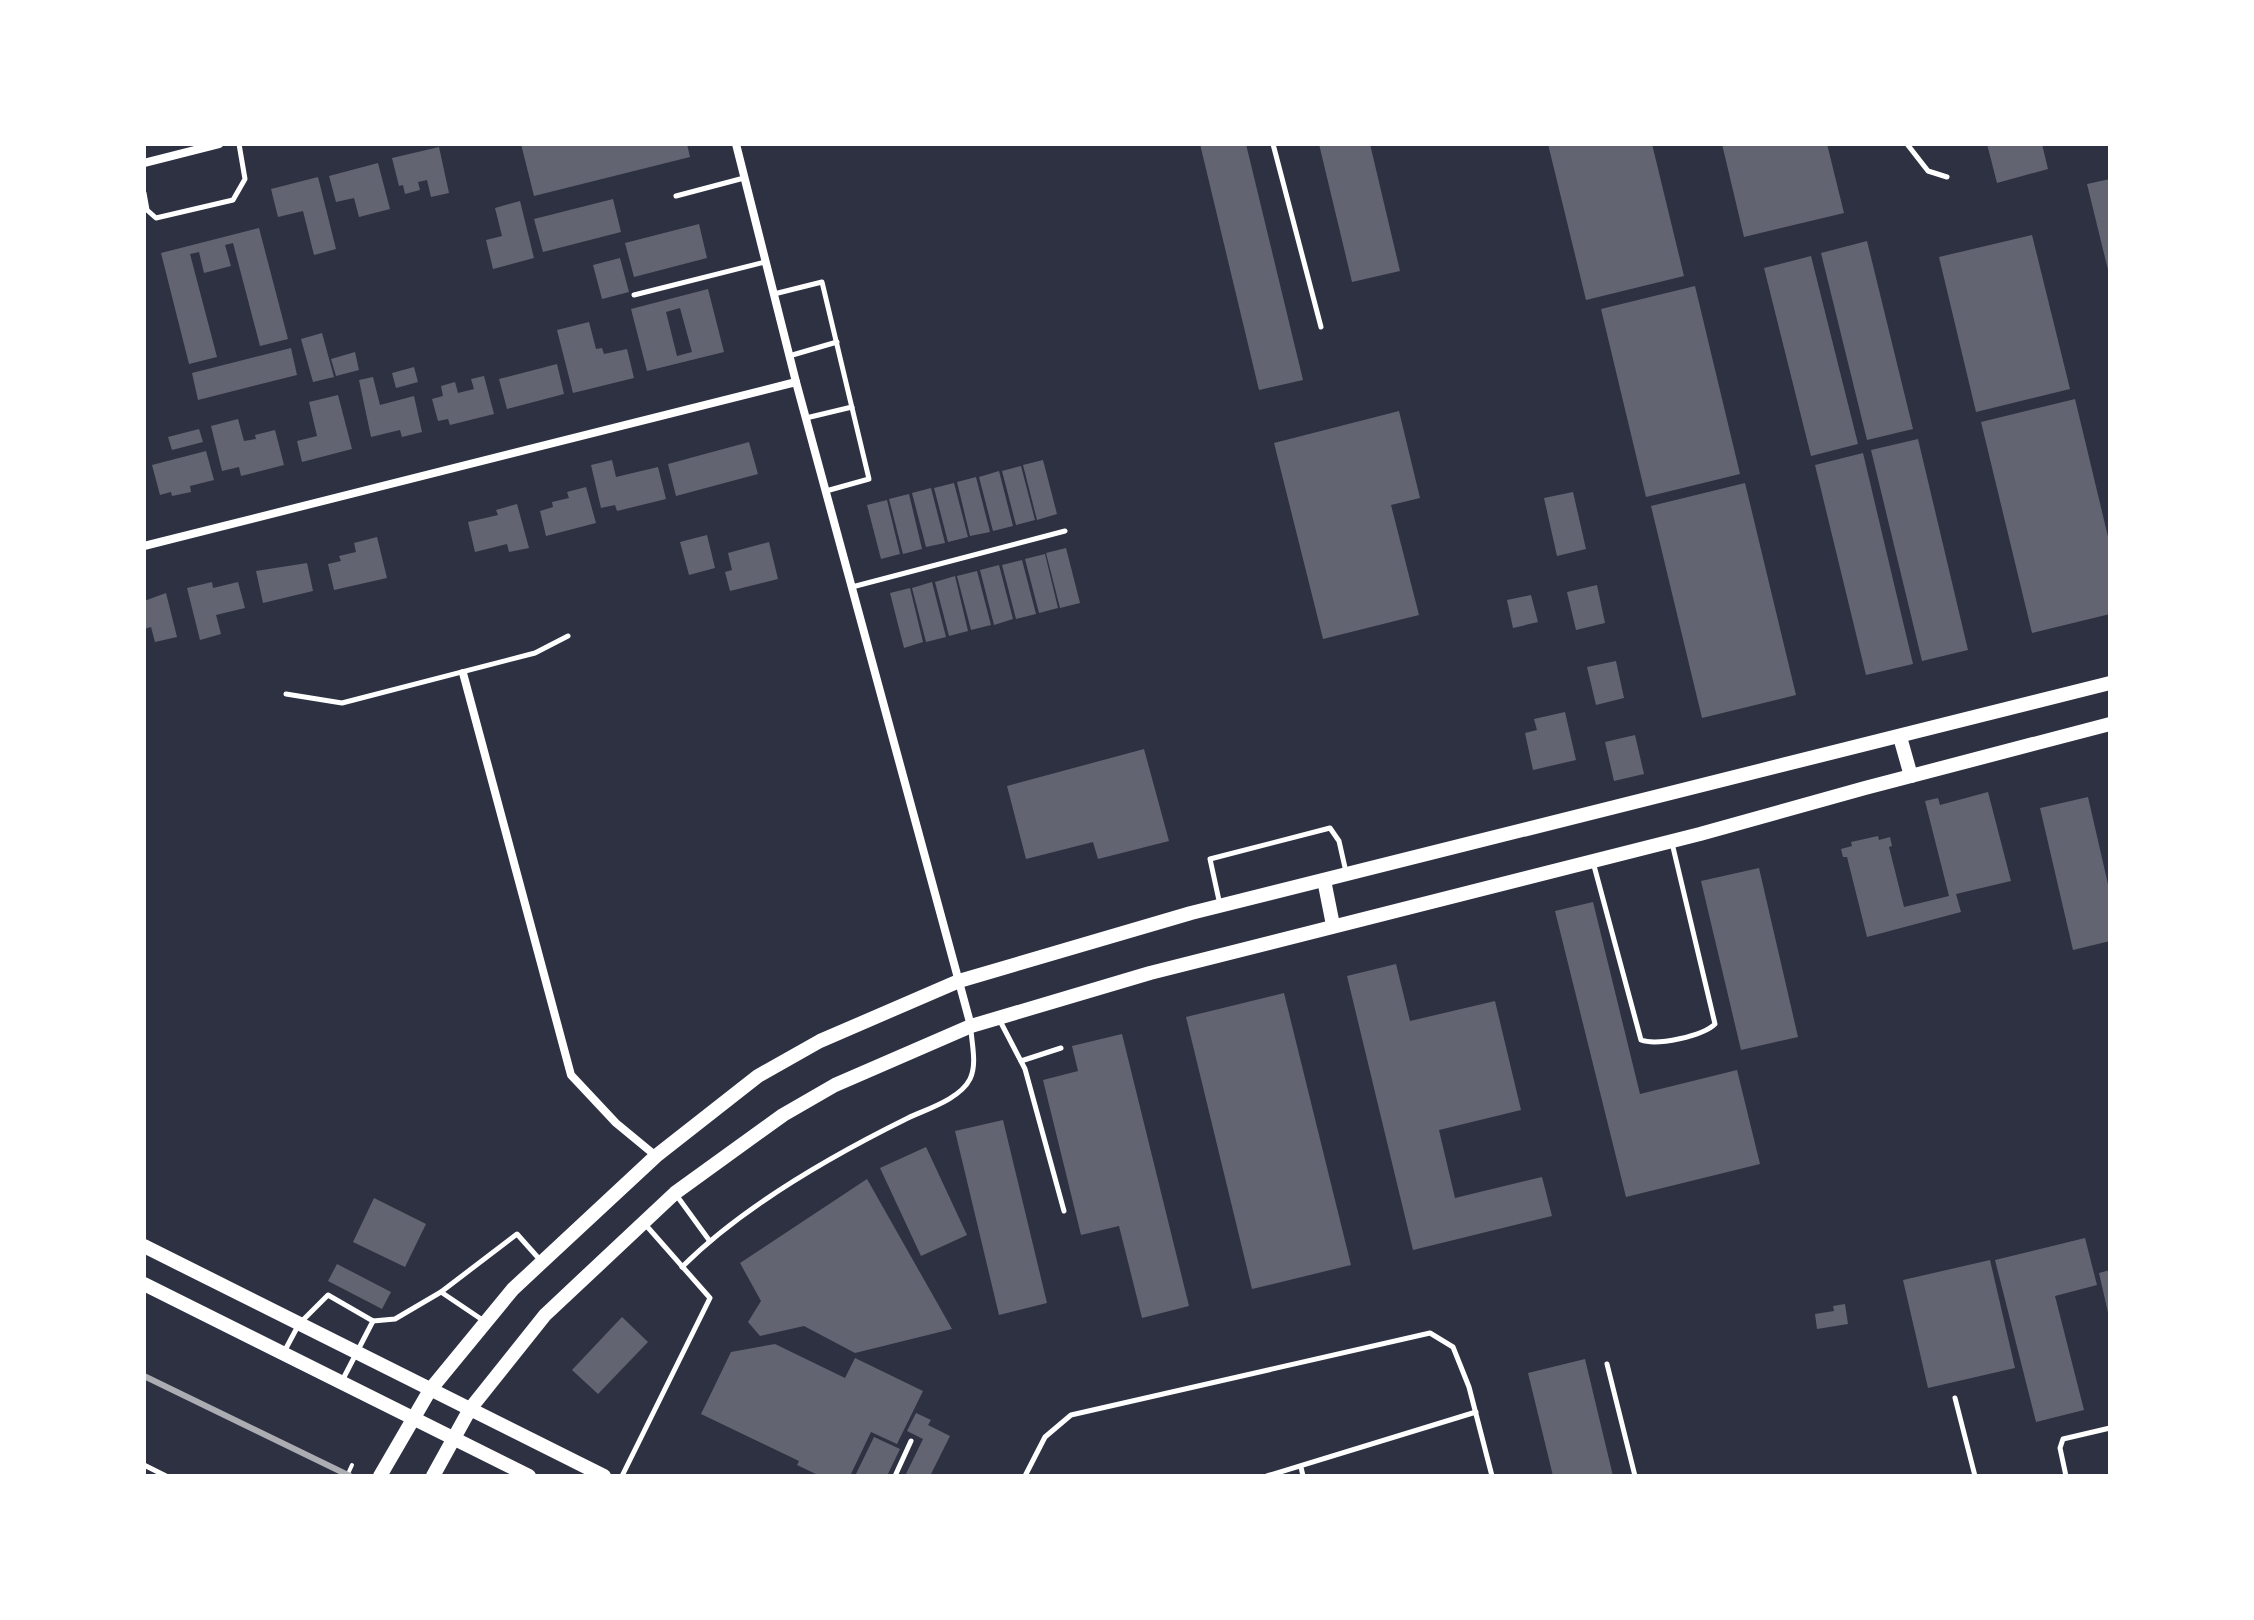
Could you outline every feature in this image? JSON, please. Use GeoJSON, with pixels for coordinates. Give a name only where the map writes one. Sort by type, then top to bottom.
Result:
{"type":"FeatureCollection","features":[{"type":"Feature","properties":{"kind":"main road"},"geometry":{"type":"LineString","coordinates":[[380,1476],[430,1390],[513,1289],[656,1156],[758,1076],[820,1041],[959,981],[1220,906],[2110,683]]}},
{"type":"Feature","properties":{"kind":"main road"},"geometry":{"type":"LineString","coordinates":[[433,1476],[470,1409],[545,1315],[675,1193],[783,1115],[835,1085],[971,1026],[1150,973],[1671,841],[2110,724]]}},
{"type":"Feature","properties":{"kind":"main road"},"geometry":{"type":"LineString","coordinates":[[1900,737],[1911,776]]}},
{"type":"Feature","properties":{"kind":"main road"},"geometry":{"type":"LineString","coordinates":[[1324,880],[1333,925]]}},
{"type":"Feature","properties":{"kind":"main road"},"geometry":{"type":"LineString","coordinates":[[144,1246],[604,1476]]}},
{"type":"Feature","properties":{"kind":"main road"},"geometry":{"type":"LineString","coordinates":[[144,1284],[529,1476]]}},
{"type":"Feature","properties":{"kind":"street"},"geometry":{"type":"LineString","coordinates":[[144,163],[219,144]]}},
{"type":"Feature","properties":{"kind":"street"},"geometry":{"type":"LineString","coordinates":[[736,144],[789,356],[971,1026]]}},
{"type":"Feature","properties":{"kind":"street"},"geometry":{"type":"LineString","coordinates":[[144,546],[796,382]]}},
{"type":"Feature","properties":{"kind":"street"},"geometry":{"type":"LineString","coordinates":[[463,673],[571,1075],[616,1123],[656,1156]]}},
{"type":"Feature","properties":{"kind":"lane"},"geometry":{"type":"LineString","coordinates":[[144,193],[147,210],[156,218],[233,200],[245,179],[239,144]]}},
{"type":"Feature","properties":{"kind":"lane"},"geometry":{"type":"LineString","coordinates":[[1273,144],[1321,327]]}},
{"type":"Feature","properties":{"kind":"lane"},"geometry":{"type":"LineString","coordinates":[[1907,144],[1928,171],[1947,177]]}},
{"type":"Feature","properties":{"kind":"lane"},"geometry":{"type":"LineString","coordinates":[[676,196],[744,177]]}},
{"type":"Feature","properties":{"kind":"lane"},"geometry":{"type":"LineString","coordinates":[[634,295],[766,262]]}},
{"type":"Feature","properties":{"kind":"lane"},"geometry":{"type":"LineString","coordinates":[[774,294],[822,282],[869,479],[826,491]]}},
{"type":"Feature","properties":{"kind":"lane"},"geometry":{"type":"LineString","coordinates":[[789,356],[837,342]]}},
{"type":"Feature","properties":{"kind":"lane"},"geometry":{"type":"LineString","coordinates":[[806,418],[852,407]]}},
{"type":"Feature","properties":{"kind":"lane"},"geometry":{"type":"LineString","coordinates":[[852,587],[1065,531]]}},
{"type":"Feature","properties":{"kind":"lane"},"geometry":{"type":"LineString","coordinates":[[286,694],[342,703],[535,653],[568,636]]}},
{"type":"Feature","properties":{"kind":"lane"},"geometry":{"type":"LineString","coordinates":[[1220,906],[1210,859],[1256,846],[1330,828],[1339,841],[1347,874]]}},
{"type":"Feature","properties":{"kind":"lane"},"geometry":{"type":"LineString","coordinates":[[1593,861],[1641,1040],[1651,1044],[1708,1031],[1715,1024],[1671,841]]}},
{"type":"Feature","properties":{"kind":"lane"},"geometry":{"type":"LineString","coordinates":[[998,1018],[1021,1061],[1064,1211]]}},
{"type":"Feature","properties":{"kind":"lane"},"geometry":{"type":"LineString","coordinates":[[682,1267],[709,1240],[856,1143],[957,1094],[970,1079],[973,1061],[971,1026]]}},
{"type":"Feature","properties":{"kind":"lane"},"geometry":{"type":"LineString","coordinates":[[1021,1061],[1061,1048]]}},
{"type":"Feature","properties":{"kind":"lane"},"geometry":{"type":"LineString","coordinates":[[675,1193],[709,1240]]}},
{"type":"Feature","properties":{"kind":"lane"},"geometry":{"type":"LineString","coordinates":[[622,1476],[710,1298],[644,1223]]}},
{"type":"Feature","properties":{"kind":"lane"},"geometry":{"type":"LineString","coordinates":[[284,1353],[299,1324],[328,1295],[373,1321],[395,1319],[441,1292],[517,1234],[542,1262]]}},
{"type":"Feature","properties":{"kind":"lane"},"geometry":{"type":"LineString","coordinates":[[441,1292],[486,1322]]}},
{"type":"Feature","properties":{"kind":"lane"},"geometry":{"type":"LineString","coordinates":[[342,1382],[373,1321]]}},
{"type":"Feature","properties":{"kind":"lane"},"geometry":{"type":"LineString","coordinates":[[1025,1476],[1045,1437],[1071,1415],[1430,1333],[1453,1347],[1476,1412],[1492,1476]]}},
{"type":"Feature","properties":{"kind":"lane"},"geometry":{"type":"LineString","coordinates":[[1607,1364],[1635,1476]]}},
{"type":"Feature","properties":{"kind":"lane"},"geometry":{"type":"LineString","coordinates":[[1955,1398],[1975,1476]]}},
{"type":"Feature","properties":{"kind":"lane"},"geometry":{"type":"LineString","coordinates":[[1267,1476],[1476,1412]]}},
{"type":"Feature","properties":{"kind":"lane"},"geometry":{"type":"LineString","coordinates":[[2066,1476],[2060,1448],[2063,1439],[2110,1428]]}},
{"type":"Feature","properties":{"kind":"lane"},"geometry":{"type":"LineString","coordinates":[[895,1476],[911,1441]]}},
{"type":"Feature","properties":{"kind":"lane"},"geometry":{"type":"LineString","coordinates":[[144,1465],[166,1476]]}},
{"type":"Feature","properties":{"kind":"lane"},"geometry":{"type":"LineString","coordinates":[[1301,1467],[1303,1476]]}},
{"type":"Feature","properties":{"kind":"path"},"geometry":{"type":"LineString","coordinates":[[347,1476],[352,1465]]}},
{"type":"Feature","properties":{"kind":"building"},"geometry":{"type":"Polygon","coordinates":[[[521,144],[687,144],[690,157],[534,196],[521,144]]]}},
{"type":"Feature","properties":{"kind":"building"},"geometry":{"type":"Polygon","coordinates":[[[1200,144],[1246,144],[1303,380],[1259,390],[1200,144]]]}},
{"type":"Feature","properties":{"kind":"building"},"geometry":{"type":"Polygon","coordinates":[[[1319,144],[1370,144],[1400,271],[1352,282],[1319,144]]]}},
{"type":"Feature","properties":{"kind":"building"},"geometry":{"type":"Polygon","coordinates":[[[1548,144],[1652,144],[1684,276],[1586,300],[1548,144]]]}},
{"type":"Feature","properties":{"kind":"building"},"geometry":{"type":"Polygon","coordinates":[[[1722,144],[1827,144],[1844,213],[1744,237],[1722,144]]]}},
{"type":"Feature","properties":{"kind":"building"},"geometry":{"type":"Polygon","coordinates":[[[1987,144],[2042,144],[2048,169],[1997,183],[1987,144]]]}},
{"type":"Feature","properties":{"kind":"building"},"geometry":{"type":"Polygon","coordinates":[[[439,147],[449,193],[431,197],[427,180],[418,182],[420,190],[405,194],[403,185],[399,186],[392,158],[439,147]]]}},
{"type":"Feature","properties":{"kind":"building"},"geometry":{"type":"Polygon","coordinates":[[[378,163],[390,209],[359,217],[354,198],[336,202],[329,176],[378,163]]]}},
{"type":"Feature","properties":{"kind":"building"},"geometry":{"type":"Polygon","coordinates":[[[318,177],[336,249],[314,255],[303,211],[278,217],[271,189],[318,177]]]}},
{"type":"Feature","properties":{"kind":"building"},"geometry":{"type":"Polygon","coordinates":[[[2110,179],[2110,274],[2109,274],[2087,184],[2110,179]]]}},
{"type":"Feature","properties":{"kind":"building"},"geometry":{"type":"Polygon","coordinates":[[[613,199],[621,232],[543,252],[534,219],[613,199]]]}},
{"type":"Feature","properties":{"kind":"building"},"geometry":{"type":"Polygon","coordinates":[[[520,201],[534,258],[493,269],[486,240],[502,236],[495,208],[520,201]]]}},
{"type":"Feature","properties":{"kind":"building"},"geometry":{"type":"Polygon","coordinates":[[[699,224],[707,258],[634,277],[625,243],[699,224]]]}},
{"type":"Feature","properties":{"kind":"building"},"geometry":{"type":"Polygon","coordinates":[[[259,228],[288,339],[260,346],[233,243],[225,245],[231,266],[204,273],[199,252],[190,254],[217,357],[189,364],[161,253],[259,228]]]}},
{"type":"Feature","properties":{"kind":"building"},"geometry":{"type":"Polygon","coordinates":[[[2032,235],[2070,389],[1976,412],[1939,257],[2032,235]]]}},
{"type":"Feature","properties":{"kind":"building"},"geometry":{"type":"Polygon","coordinates":[[[1867,241],[1913,429],[1867,440],[1821,253],[1867,241]]]}},
{"type":"Feature","properties":{"kind":"building"},"geometry":{"type":"Polygon","coordinates":[[[1811,256],[1858,444],[1811,456],[1764,268],[1811,256]]]}},
{"type":"Feature","properties":{"kind":"building"},"geometry":{"type":"Polygon","coordinates":[[[620,258],[629,292],[602,299],[593,265],[620,258]]]}},
{"type":"Feature","properties":{"kind":"building"},"geometry":{"type":"Polygon","coordinates":[[[1695,286],[1740,474],[1646,497],[1601,309],[1695,286]]]}},
{"type":"Feature","properties":{"kind":"building"},"geometry":{"type":"Polygon","coordinates":[[[708,289],[724,352],[647,371],[631,309],[708,289]],[[680,308],[666,312],[677,356],[692,352],[680,308]]]}},
{"type":"Feature","properties":{"kind":"building"},"geometry":{"type":"Polygon","coordinates":[[[589,322],[596,349],[602,348],[604,354],[627,349],[634,378],[573,393],[557,330],[589,322]]]}},
{"type":"Feature","properties":{"kind":"building"},"geometry":{"type":"Polygon","coordinates":[[[322,333],[334,377],[313,382],[301,339],[322,333]]]}},
{"type":"Feature","properties":{"kind":"building"},"geometry":{"type":"Polygon","coordinates":[[[291,348],[297,375],[198,400],[192,373],[291,348]]]}},
{"type":"Feature","properties":{"kind":"building"},"geometry":{"type":"Polygon","coordinates":[[[355,352],[359,370],[336,376],[331,359],[355,352]]]}},
{"type":"Feature","properties":{"kind":"building"},"geometry":{"type":"Polygon","coordinates":[[[557,364],[564,394],[507,409],[499,379],[557,364]]]}},
{"type":"Feature","properties":{"kind":"building"},"geometry":{"type":"Polygon","coordinates":[[[414,367],[418,382],[396,388],[392,373],[414,367]]]}},
{"type":"Feature","properties":{"kind":"building"},"geometry":{"type":"Polygon","coordinates":[[[484,376],[494,414],[450,425],[448,419],[438,421],[432,399],[443,396],[441,386],[455,382],[458,393],[474,389],[471,379],[484,376]]]}},
{"type":"Feature","properties":{"kind":"building"},"geometry":{"type":"Polygon","coordinates":[[[373,377],[380,405],[414,396],[422,432],[402,437],[400,430],[371,437],[359,380],[373,377]]]}},
{"type":"Feature","properties":{"kind":"building"},"geometry":{"type":"Polygon","coordinates":[[[338,395],[352,449],[302,462],[297,441],[317,436],[309,402],[338,395]]]}},
{"type":"Feature","properties":{"kind":"building"},"geometry":{"type":"Polygon","coordinates":[[[2075,399],[2110,545],[2110,614],[2032,633],[1981,422],[2075,399]]]}},
{"type":"Feature","properties":{"kind":"building"},"geometry":{"type":"Polygon","coordinates":[[[1399,411],[1420,498],[1391,505],[1419,615],[1323,639],[1274,443],[1399,411]]]}},
{"type":"Feature","properties":{"kind":"building"},"geometry":{"type":"Polygon","coordinates":[[[238,419],[244,441],[275,430],[284,465],[241,476],[239,467],[222,471],[211,426],[238,419]]]}},
{"type":"Feature","properties":{"kind":"building"},"geometry":{"type":"Polygon","coordinates":[[[199,429],[203,442],[172,450],[168,437],[199,429]]]}},
{"type":"Feature","properties":{"kind":"building"},"geometry":{"type":"Polygon","coordinates":[[[1918,439],[1968,650],[1922,661],[1871,450],[1918,439]]]}},
{"type":"Feature","properties":{"kind":"building"},"geometry":{"type":"Polygon","coordinates":[[[749,442],[758,474],[676,496],[668,464],[749,442]]]}},
{"type":"Feature","properties":{"kind":"building"},"geometry":{"type":"Polygon","coordinates":[[[206,451],[214,480],[190,486],[191,492],[160,495],[152,465],[206,451]]]}},
{"type":"Feature","properties":{"kind":"building"},"geometry":{"type":"Polygon","coordinates":[[[1863,453],[1913,664],[1866,675],[1815,465],[1863,453]]]}},
{"type":"Feature","properties":{"kind":"building"},"geometry":{"type":"Polygon","coordinates":[[[612,460],[616,477],[658,467],[666,499],[617,511],[615,505],[601,508],[591,465],[612,460]]]}},
{"type":"Feature","properties":{"kind":"building"},"geometry":{"type":"Polygon","coordinates":[[[1043,460],[1057,514],[1037,520],[1023,465],[1043,460]]]}},
{"type":"Feature","properties":{"kind":"building"},"geometry":{"type":"Polygon","coordinates":[[[1021,466],[1035,520],[1016,525],[1002,471],[1021,466]]]}},
{"type":"Feature","properties":{"kind":"building"},"geometry":{"type":"Polygon","coordinates":[[[999,471],[1013,526],[993,531],[979,477],[999,471]]]}},
{"type":"Feature","properties":{"kind":"building"},"geometry":{"type":"Polygon","coordinates":[[[976,477],[990,532],[970,536],[957,482],[976,477]]]}},
{"type":"Feature","properties":{"kind":"building"},"geometry":{"type":"Polygon","coordinates":[[[954,483],[968,537],[948,542],[934,488],[954,483]]]}},
{"type":"Feature","properties":{"kind":"building"},"geometry":{"type":"Polygon","coordinates":[[[1745,483],[1796,695],[1702,718],[1651,506],[1745,483]]]}},
{"type":"Feature","properties":{"kind":"building"},"geometry":{"type":"Polygon","coordinates":[[[586,487],[596,523],[546,536],[540,511],[553,507],[552,502],[569,498],[567,492],[586,487]]]}},
{"type":"Feature","properties":{"kind":"building"},"geometry":{"type":"Polygon","coordinates":[[[931,488],[945,543],[926,547],[912,493],[931,488]]]}},
{"type":"Feature","properties":{"kind":"building"},"geometry":{"type":"Polygon","coordinates":[[[1573,492],[1586,549],[1557,556],[1544,498],[1573,492]]]}},
{"type":"Feature","properties":{"kind":"building"},"geometry":{"type":"Polygon","coordinates":[[[909,494],[922,549],[903,554],[889,499],[909,494]]]}},
{"type":"Feature","properties":{"kind":"building"},"geometry":{"type":"Polygon","coordinates":[[[887,500],[900,554],[881,559],[867,505],[887,500]]]}},
{"type":"Feature","properties":{"kind":"building"},"geometry":{"type":"Polygon","coordinates":[[[517,504],[529,548],[509,552],[507,544],[475,552],[468,522],[498,515],[496,510],[517,504]]]}},
{"type":"Feature","properties":{"kind":"building"},"geometry":{"type":"Polygon","coordinates":[[[707,535],[715,568],[689,575],[680,542],[707,535]]]}},
{"type":"Feature","properties":{"kind":"building"},"geometry":{"type":"Polygon","coordinates":[[[377,537],[387,578],[334,590],[328,564],[341,561],[339,556],[356,552],[354,543],[377,537]]]}},
{"type":"Feature","properties":{"kind":"building"},"geometry":{"type":"Polygon","coordinates":[[[769,542],[778,579],[730,591],[725,572],[732,570],[728,553],[769,542]]]}},
{"type":"Feature","properties":{"kind":"building"},"geometry":{"type":"Polygon","coordinates":[[[1066,548],[1080,603],[1060,608],[1046,553],[1066,548]]]}},
{"type":"Feature","properties":{"kind":"building"},"geometry":{"type":"Polygon","coordinates":[[[1045,554],[1058,608],[1039,613],[1025,559],[1045,554]]]}},
{"type":"Feature","properties":{"kind":"building"},"geometry":{"type":"Polygon","coordinates":[[[1022,560],[1036,614],[1016,619],[1002,565],[1022,560]]]}},
{"type":"Feature","properties":{"kind":"building"},"geometry":{"type":"Polygon","coordinates":[[[307,563],[313,591],[263,603],[256,571],[307,563]]]}},
{"type":"Feature","properties":{"kind":"building"},"geometry":{"type":"Polygon","coordinates":[[[999,565],[1013,619],[994,625],[980,570],[999,565]]]}},
{"type":"Feature","properties":{"kind":"building"},"geometry":{"type":"Polygon","coordinates":[[[977,571],[991,625],[971,630],[957,576],[977,571]]]}},
{"type":"Feature","properties":{"kind":"building"},"geometry":{"type":"Polygon","coordinates":[[[955,576],[968,631],[949,636],[935,582],[955,576]]]}},
{"type":"Feature","properties":{"kind":"building"},"geometry":{"type":"Polygon","coordinates":[[[212,582],[213,588],[238,582],[245,608],[216,615],[221,634],[200,640],[187,588],[212,582]]]}},
{"type":"Feature","properties":{"kind":"building"},"geometry":{"type":"Polygon","coordinates":[[[932,582],[946,637],[926,642],[912,588],[932,582]]]}},
{"type":"Feature","properties":{"kind":"building"},"geometry":{"type":"Polygon","coordinates":[[[1597,585],[1605,623],[1576,630],[1567,592],[1597,585]]]}},
{"type":"Feature","properties":{"kind":"building"},"geometry":{"type":"Polygon","coordinates":[[[910,588],[923,642],[904,648],[890,593],[910,588]]]}},
{"type":"Feature","properties":{"kind":"building"},"geometry":{"type":"Polygon","coordinates":[[[166,593],[177,637],[155,642],[151,627],[144,629],[144,601],[166,593]]]}},
{"type":"Feature","properties":{"kind":"building"},"geometry":{"type":"Polygon","coordinates":[[[1531,595],[1538,622],[1513,628],[1507,600],[1531,595]]]}},
{"type":"Feature","properties":{"kind":"building"},"geometry":{"type":"Polygon","coordinates":[[[1616,661],[1624,698],[1596,705],[1587,667],[1616,661]]]}},
{"type":"Feature","properties":{"kind":"building"},"geometry":{"type":"Polygon","coordinates":[[[1565,712],[1576,760],[1533,770],[1525,733],[1537,730],[1534,719],[1565,712]]]}},
{"type":"Feature","properties":{"kind":"building"},"geometry":{"type":"Polygon","coordinates":[[[1635,735],[1644,774],[1614,781],[1605,742],[1635,735]]]}},
{"type":"Feature","properties":{"kind":"building"},"geometry":{"type":"Polygon","coordinates":[[[1144,749],[1169,841],[1098,859],[1093,842],[1026,859],[1007,786],[1144,749]]]}},
{"type":"Feature","properties":{"kind":"building"},"geometry":{"type":"Polygon","coordinates":[[[1988,792],[2011,881],[1956,894],[1961,912],[1867,937],[1847,857],[1843,857],[1841,849],[1852,846],[1851,842],[1878,836],[1879,840],[1890,837],[1892,846],[1889,847],[1904,907],[1949,896],[1925,801],[1938,798],[1940,805],[1988,792]]]}},
{"type":"Feature","properties":{"kind":"building"},"geometry":{"type":"Polygon","coordinates":[[[2088,797],[2110,893],[2110,941],[2073,950],[2040,808],[2088,797]]]}},
{"type":"Feature","properties":{"kind":"building"},"geometry":{"type":"Polygon","coordinates":[[[1759,868],[1798,1037],[1741,1050],[1701,881],[1759,868]]]}},
{"type":"Feature","properties":{"kind":"building"},"geometry":{"type":"Polygon","coordinates":[[[1593,902],[1640,1094],[1737,1070],[1760,1164],[1626,1197],[1555,911],[1593,902]]]}},
{"type":"Feature","properties":{"kind":"building"},"geometry":{"type":"Polygon","coordinates":[[[1396,964],[1410,1021],[1495,1001],[1521,1110],[1439,1130],[1455,1198],[1542,1177],[1552,1216],[1413,1250],[1347,976],[1396,964]]]}},
{"type":"Feature","properties":{"kind":"building"},"geometry":{"type":"Polygon","coordinates":[[[1284,993],[1351,1265],[1252,1289],[1186,1017],[1284,993]]]}},
{"type":"Feature","properties":{"kind":"building"},"geometry":{"type":"Polygon","coordinates":[[[1122,1034],[1189,1306],[1142,1318],[1119,1226],[1081,1235],[1043,1080],[1078,1071],[1072,1046],[1122,1034]]]}},
{"type":"Feature","properties":{"kind":"building"},"geometry":{"type":"Polygon","coordinates":[[[1003,1120],[1047,1303],[999,1315],[955,1131],[1003,1120]]]}},
{"type":"Feature","properties":{"kind":"building"},"geometry":{"type":"Polygon","coordinates":[[[926,1147],[967,1235],[921,1256],[880,1168],[926,1147]]]}},
{"type":"Feature","properties":{"kind":"building"},"geometry":{"type":"Polygon","coordinates":[[[867,1179],[952,1329],[855,1353],[804,1326],[760,1336],[748,1322],[761,1301],[740,1263],[867,1179]]]}},
{"type":"Feature","properties":{"kind":"building"},"geometry":{"type":"Polygon","coordinates":[[[374,1198],[426,1224],[405,1267],[353,1242],[374,1198]]]}},
{"type":"Feature","properties":{"kind":"building"},"geometry":{"type":"Polygon","coordinates":[[[2085,1238],[2097,1285],[2055,1296],[2084,1410],[2036,1422],[1995,1260],[2085,1238]]]}},
{"type":"Feature","properties":{"kind":"building"},"geometry":{"type":"Polygon","coordinates":[[[1990,1260],[2015,1368],[1928,1388],[1903,1280],[1990,1260]]]}},
{"type":"Feature","properties":{"kind":"building"},"geometry":{"type":"Polygon","coordinates":[[[337,1264],[391,1292],[382,1309],[328,1281],[337,1264]]]}},
{"type":"Feature","properties":{"kind":"building"},"geometry":{"type":"Polygon","coordinates":[[[2110,1270],[2110,1317],[2109,1317],[2099,1273],[2110,1270]]]}},
{"type":"Feature","properties":{"kind":"building"},"geometry":{"type":"Polygon","coordinates":[[[1845,1304],[1848,1324],[1817,1329],[1815,1314],[1834,1311],[1833,1306],[1845,1304]]]}},
{"type":"Feature","properties":{"kind":"building"},"geometry":{"type":"Polygon","coordinates":[[[622,1317],[648,1342],[598,1394],[572,1370],[622,1317]]]}},
{"type":"Feature","properties":{"kind":"building"},"geometry":{"type":"Polygon","coordinates":[[[775,1344],[845,1378],[855,1358],[923,1391],[897,1444],[871,1432],[850,1476],[820,1476],[797,1465],[799,1461],[701,1414],[731,1352],[775,1344]]]}},
{"type":"Feature","properties":{"kind":"building"},"geometry":{"type":"Polygon","coordinates":[[[1585,1359],[1613,1476],[1553,1476],[1528,1373],[1585,1359]]]}},
{"type":"Feature","properties":{"kind":"building"},"geometry":{"type":"Polygon","coordinates":[[[916,1413],[931,1420],[928,1425],[950,1436],[930,1476],[905,1476],[923,1439],[907,1431],[916,1413]]]}},
{"type":"Feature","properties":{"kind":"building"},"geometry":{"type":"Polygon","coordinates":[[[874,1437],[900,1449],[887,1476],[855,1476],[874,1437]]]}},
{"type":"Feature","properties":{"kind":"railway"},"geometry":{"type":"LineString","coordinates":[[144,1376],[350,1476]]}}]}
